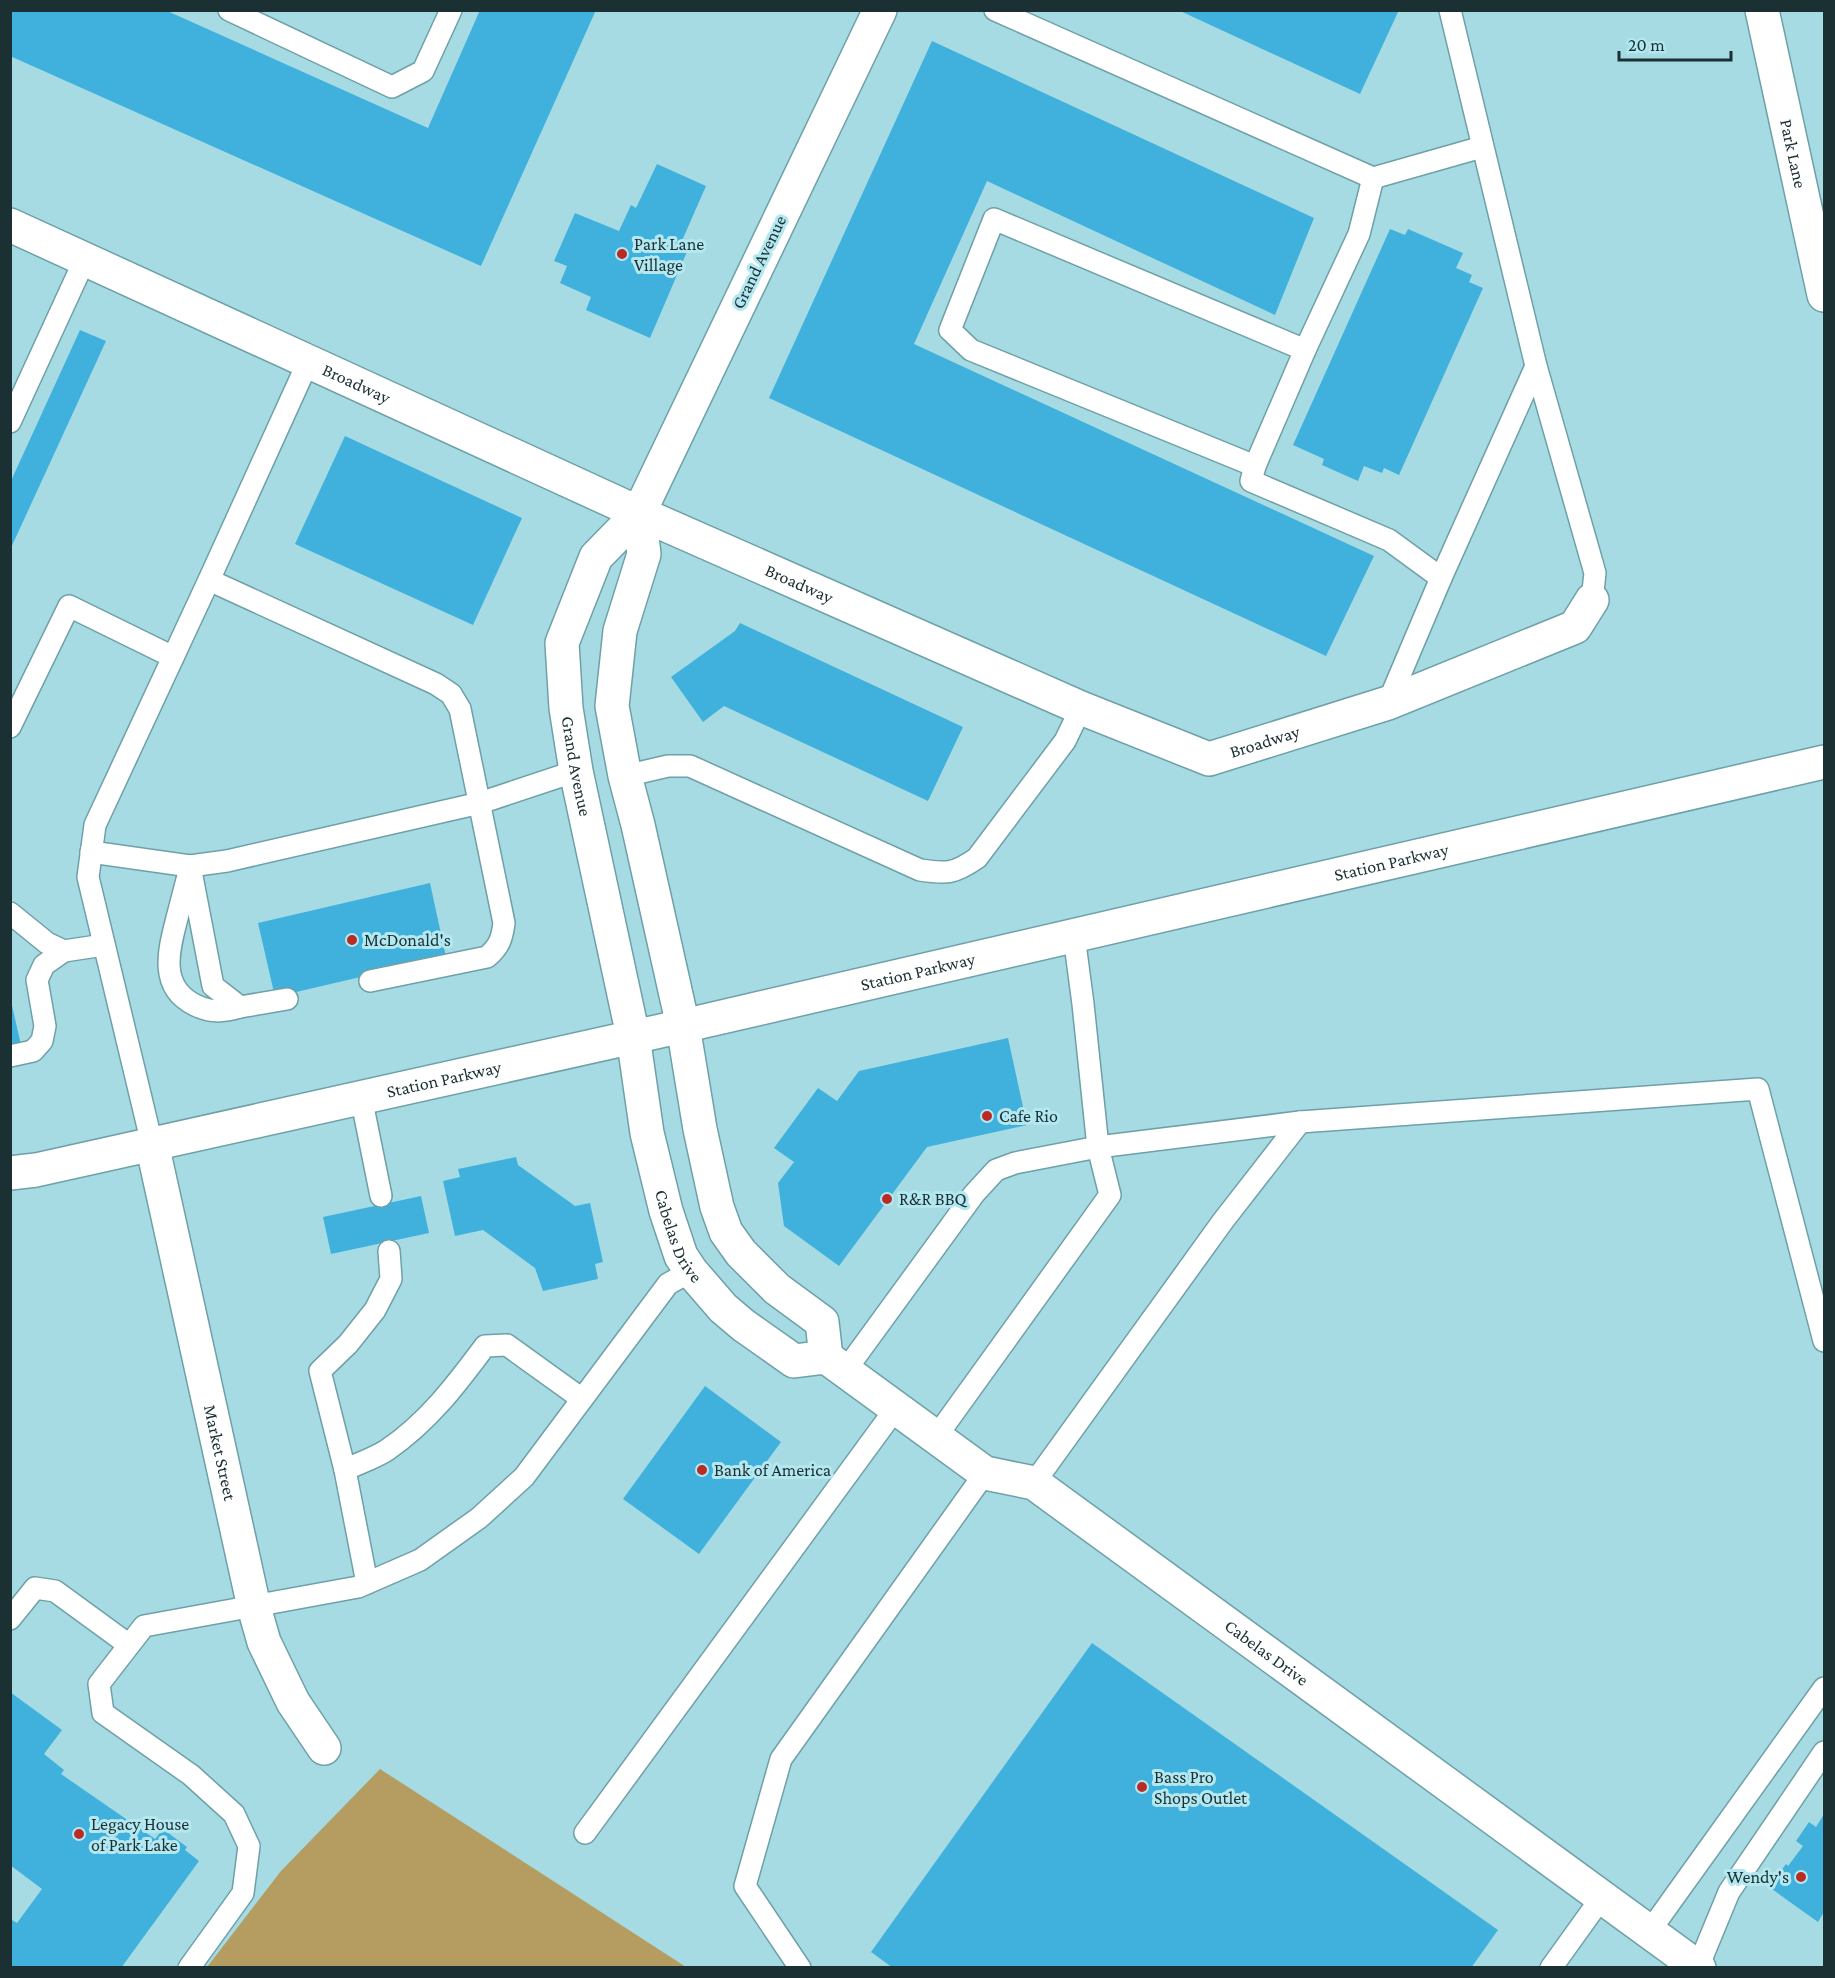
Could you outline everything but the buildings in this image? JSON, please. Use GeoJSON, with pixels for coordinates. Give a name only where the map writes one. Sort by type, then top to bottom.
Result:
{"type":"FeatureCollection","features":[{"type":"Feature","properties":{"kind":"street","name":"Grand Avenue"},"geometry":{"type":"LineString","coordinates":[[633,1036],[576,771],[566,708],[562,643],[596,557],[639,513],[880,10]]}},
{"type":"Feature","properties":{"kind":"street","name":"Park Lane"},"geometry":{"type":"LineString","coordinates":[[1762,10],[1824,295]]}},
{"type":"Feature","properties":{"kind":"street","name":"Broadway"},"geometry":{"type":"LineString","coordinates":[[10,225],[639,513],[1081,708],[1209,759],[1388,703],[1575,627],[1592,600]]}},
{"type":"Feature","properties":{"kind":"street"},"geometry":{"type":"LineString","coordinates":[[639,513],[644,554],[620,631],[612,706],[625,776],[683,1026],[700,1129],[717,1207],[726,1232],[758,1272],[822,1322],[835,1364]]}},
{"type":"Feature","properties":{"kind":"street","name":"Station Parkway"},"geometry":{"type":"LineString","coordinates":[[10,1173],[36,1170],[683,1026],[1824,762]]}},
{"type":"Feature","properties":{"kind":"street","name":"Cabelas Drive"},"geometry":{"type":"LineString","coordinates":[[633,1036],[647,1132],[666,1211],[681,1256],[723,1308],[794,1360],[835,1364],[986,1473],[1034,1483],[1699,1967]]}},
{"type":"Feature","properties":{"kind":"street","name":"Market Street"},"geometry":{"type":"LineString","coordinates":[[152,1144],[254,1607],[264,1642],[293,1702],[324,1748]]}},
{"type":"Feature","properties":{"kind":"lane"},"geometry":{"type":"LineString","coordinates":[[229,10],[392,87],[423,71],[451,10]]}},
{"type":"Feature","properties":{"kind":"lane"},"geometry":{"type":"LineString","coordinates":[[995,10],[1373,178],[1482,147]]}},
{"type":"Feature","properties":{"kind":"lane"},"geometry":{"type":"LineString","coordinates":[[1450,10],[1536,366],[1595,573],[1592,600]]}},
{"type":"Feature","properties":{"kind":"lane"},"geometry":{"type":"LineString","coordinates":[[1373,178],[1359,234],[1305,350],[1255,466],[1251,481],[1389,540],[1441,578]]}},
{"type":"Feature","properties":{"kind":"lane"},"geometry":{"type":"LineString","coordinates":[[1255,466],[971,350],[950,330],[994,219],[1305,350]]}},
{"type":"Feature","properties":{"kind":"lane"},"geometry":{"type":"LineString","coordinates":[[10,422],[85,259]]}},
{"type":"Feature","properties":{"kind":"lane"},"geometry":{"type":"LineString","coordinates":[[152,1144],[88,877],[95,825],[308,362]]}},
{"type":"Feature","properties":{"kind":"lane"},"geometry":{"type":"LineString","coordinates":[[1388,703],[1536,366]]}},
{"type":"Feature","properties":{"kind":"lane"},"geometry":{"type":"LineString","coordinates":[[209,580],[436,684],[451,694],[460,709],[504,923],[502,939],[495,950],[486,957],[370,981]]}},
{"type":"Feature","properties":{"kind":"lane"},"geometry":{"type":"LineString","coordinates":[[12,721],[69,606],[173,657]]}},
{"type":"Feature","properties":{"kind":"lane"},"geometry":{"type":"LineString","coordinates":[[625,776],[668,766],[690,766],[920,870],[939,873],[960,869],[977,858],[1065,741],[1081,708]]}},
{"type":"Feature","properties":{"kind":"lane"},"geometry":{"type":"LineString","coordinates":[[92,852],[190,866],[226,861],[480,803],[576,771]]}},
{"type":"Feature","properties":{"kind":"lane"},"geometry":{"type":"LineString","coordinates":[[190,866],[213,986],[240,1007]]}},
{"type":"Feature","properties":{"kind":"lane"},"geometry":{"type":"LineString","coordinates":[[190,866],[168,961],[171,979],[177,991],[188,1002],[205,1010],[221,1012],[287,999]]}},
{"type":"Feature","properties":{"kind":"lane"},"geometry":{"type":"LineString","coordinates":[[10,913],[47,943],[64,951]]}},
{"type":"Feature","properties":{"kind":"lane"},"geometry":{"type":"LineString","coordinates":[[936,1437],[1110,1195],[1098,1147],[1074,936]]}},
{"type":"Feature","properties":{"kind":"lane"},"geometry":{"type":"LineString","coordinates":[[10,1056],[33,1051],[42,1041],[45,1026],[37,980],[44,965],[64,951],[104,945]]}},
{"type":"Feature","properties":{"kind":"lane"},"geometry":{"type":"LineString","coordinates":[[835,1364],[974,1194],[996,1170],[1015,1163],[1098,1147],[1300,1122],[1758,1089],[1824,1341]]}},
{"type":"Feature","properties":{"kind":"lane"},"geometry":{"type":"LineString","coordinates":[[361,1097],[381,1196]]}},
{"type":"Feature","properties":{"kind":"lane"},"geometry":{"type":"LineString","coordinates":[[1034,1483],[1223,1221],[1300,1122]]}},
{"type":"Feature","properties":{"kind":"lane"},"geometry":{"type":"LineString","coordinates":[[367,1583],[345,1470],[320,1371],[348,1344],[375,1310],[391,1279],[389,1251]]}},
{"type":"Feature","properties":{"kind":"lane"},"geometry":{"type":"LineString","coordinates":[[189,1968],[243,1893],[249,1846],[234,1814],[191,1775],[103,1713],[99,1684],[144,1626],[358,1587],[420,1560],[479,1518],[524,1477],[668,1284],[691,1271]]}},
{"type":"Feature","properties":{"kind":"lane"},"geometry":{"type":"LineString","coordinates":[[345,1470],[386,1451],[426,1419],[457,1385],[485,1346],[507,1345],[582,1399]]}},
{"type":"Feature","properties":{"kind":"lane"},"geometry":{"type":"LineString","coordinates":[[585,1833],[896,1408]]}},
{"type":"Feature","properties":{"kind":"lane"},"geometry":{"type":"LineString","coordinates":[[800,1968],[745,1886],[781,1759],[986,1473]]}},
{"type":"Feature","properties":{"kind":"lane"},"geometry":{"type":"LineString","coordinates":[[10,1619],[35,1588],[55,1591],[129,1646]]}},
{"type":"Feature","properties":{"kind":"lane"},"geometry":{"type":"LineString","coordinates":[[1649,1932],[1824,1690]]}},
{"type":"Feature","properties":{"kind":"lane"},"geometry":{"type":"LineString","coordinates":[[1699,1967],[1729,1892],[1824,1752]]}},
{"type":"Feature","properties":{"kind":"lane"},"geometry":{"type":"LineString","coordinates":[[1551,1968],[1602,1897]]}},
{"type":"Feature","properties":{"kind":"shaded area"},"geometry":{"type":"Polygon","coordinates":[[[380,1769],[686,1967],[207,1967],[281,1871],[380,1769]]]}},
{"type":"Feature","properties":{"kind":"place","name":"Park Lane Village"},"geometry":{"type":"Point","coordinates":[622,254]}},
{"type":"Feature","properties":{"kind":"place","name":"McDonald's"},"geometry":{"type":"Point","coordinates":[352,940]}},
{"type":"Feature","properties":{"kind":"place","name":"Cafe Rio"},"geometry":{"type":"Point","coordinates":[987,1116]}},
{"type":"Feature","properties":{"kind":"place","name":"R&R BBQ"},"geometry":{"type":"Point","coordinates":[887,1199]}},
{"type":"Feature","properties":{"kind":"place","name":"Bank of America"},"geometry":{"type":"Point","coordinates":[702,1470]}},
{"type":"Feature","properties":{"kind":"place","name":"Bass Pro Shops Outlet"},"geometry":{"type":"Point","coordinates":[1142,1787]}},
{"type":"Feature","properties":{"kind":"place","name":"Legacy House of Park Lake"},"geometry":{"type":"Point","coordinates":[79,1834]}},
{"type":"Feature","properties":{"kind":"place","name":"Wendy's"},"geometry":{"type":"Point","coordinates":[1801,1877]}}]}
